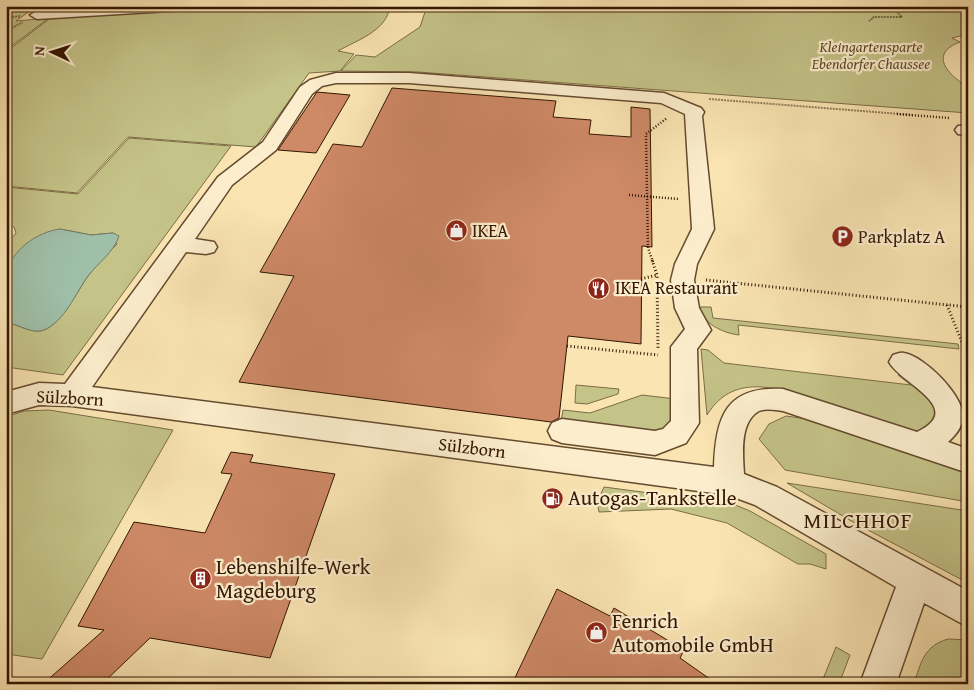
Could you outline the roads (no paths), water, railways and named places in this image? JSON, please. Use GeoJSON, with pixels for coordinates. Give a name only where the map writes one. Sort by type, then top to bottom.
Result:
{"type":"FeatureCollection","features":[{"type":"Feature","properties":{"kind":"street"},"geometry":{"type":"LineString","coordinates":[[49,6],[37,15],[186,6]]}},
{"type":"Feature","properties":{"kind":"street"},"geometry":{"type":"LineString","coordinates":[[72,395],[224,181],[270,146],[306,91],[316,83],[336,78],[409,78],[657,96],[695,112],[693,116],[703,229],[701,242],[685,266],[684,278],[687,312],[699,330],[684,347],[685,423],[679,434],[669,440],[655,443],[562,432]]}},
{"type":"Feature","properties":{"kind":"street"},"geometry":{"type":"LineString","coordinates":[[180,244],[206,247]]}},
{"type":"Feature","properties":{"kind":"street"},"geometry":{"type":"LineString","coordinates":[[902,362],[931,384],[940,395],[949,415],[948,424],[940,433],[917,445]]}},
{"type":"Feature","properties":{"kind":"street","name":"Sülzborn"},"geometry":{"type":"LineString","coordinates":[[6,403],[39,394],[72,395],[729,482],[766,496],[968,610]]}},
{"type":"Feature","properties":{"kind":"street"},"geometry":{"type":"LineString","coordinates":[[729,482],[730,428],[738,413],[749,403],[760,399],[772,398],[968,461]]}},
{"type":"Feature","properties":{"kind":"street"},"geometry":{"type":"LineString","coordinates":[[878,684],[915,580]]}},
{"type":"Feature","properties":{"kind":"place","name":"IKEA"},"geometry":{"type":"Point","coordinates":[456,231]}},
{"type":"Feature","properties":{"kind":"place","name":"Parkplatz A"},"geometry":{"type":"Point","coordinates":[842,237]}},
{"type":"Feature","properties":{"kind":"place","name":"IKEA Restaurant"},"geometry":{"type":"Point","coordinates":[599,288]}},
{"type":"Feature","properties":{"kind":"place","name":"Autogas-Tankstelle"},"geometry":{"type":"Point","coordinates":[552,498]}},
{"type":"Feature","properties":{"kind":"place","name":"Lebenshilfe-Werk Magdeburg"},"geometry":{"type":"Point","coordinates":[200,579]}},
{"type":"Feature","properties":{"kind":"place","name":"Fenrich Automobile GmbH"},"geometry":{"type":"Point","coordinates":[596,633]}},
{"type":"Feature","properties":{"kind":"district","name":"MILCHHOF"},"geometry":{"type":"Point","coordinates":[858,520]}},
{"type":"Feature","properties":{"kind":"park label","name":"Kleingartensparte Ebendorfer Chaussee"},"geometry":{"type":"Point","coordinates":[871,56]}}]}
